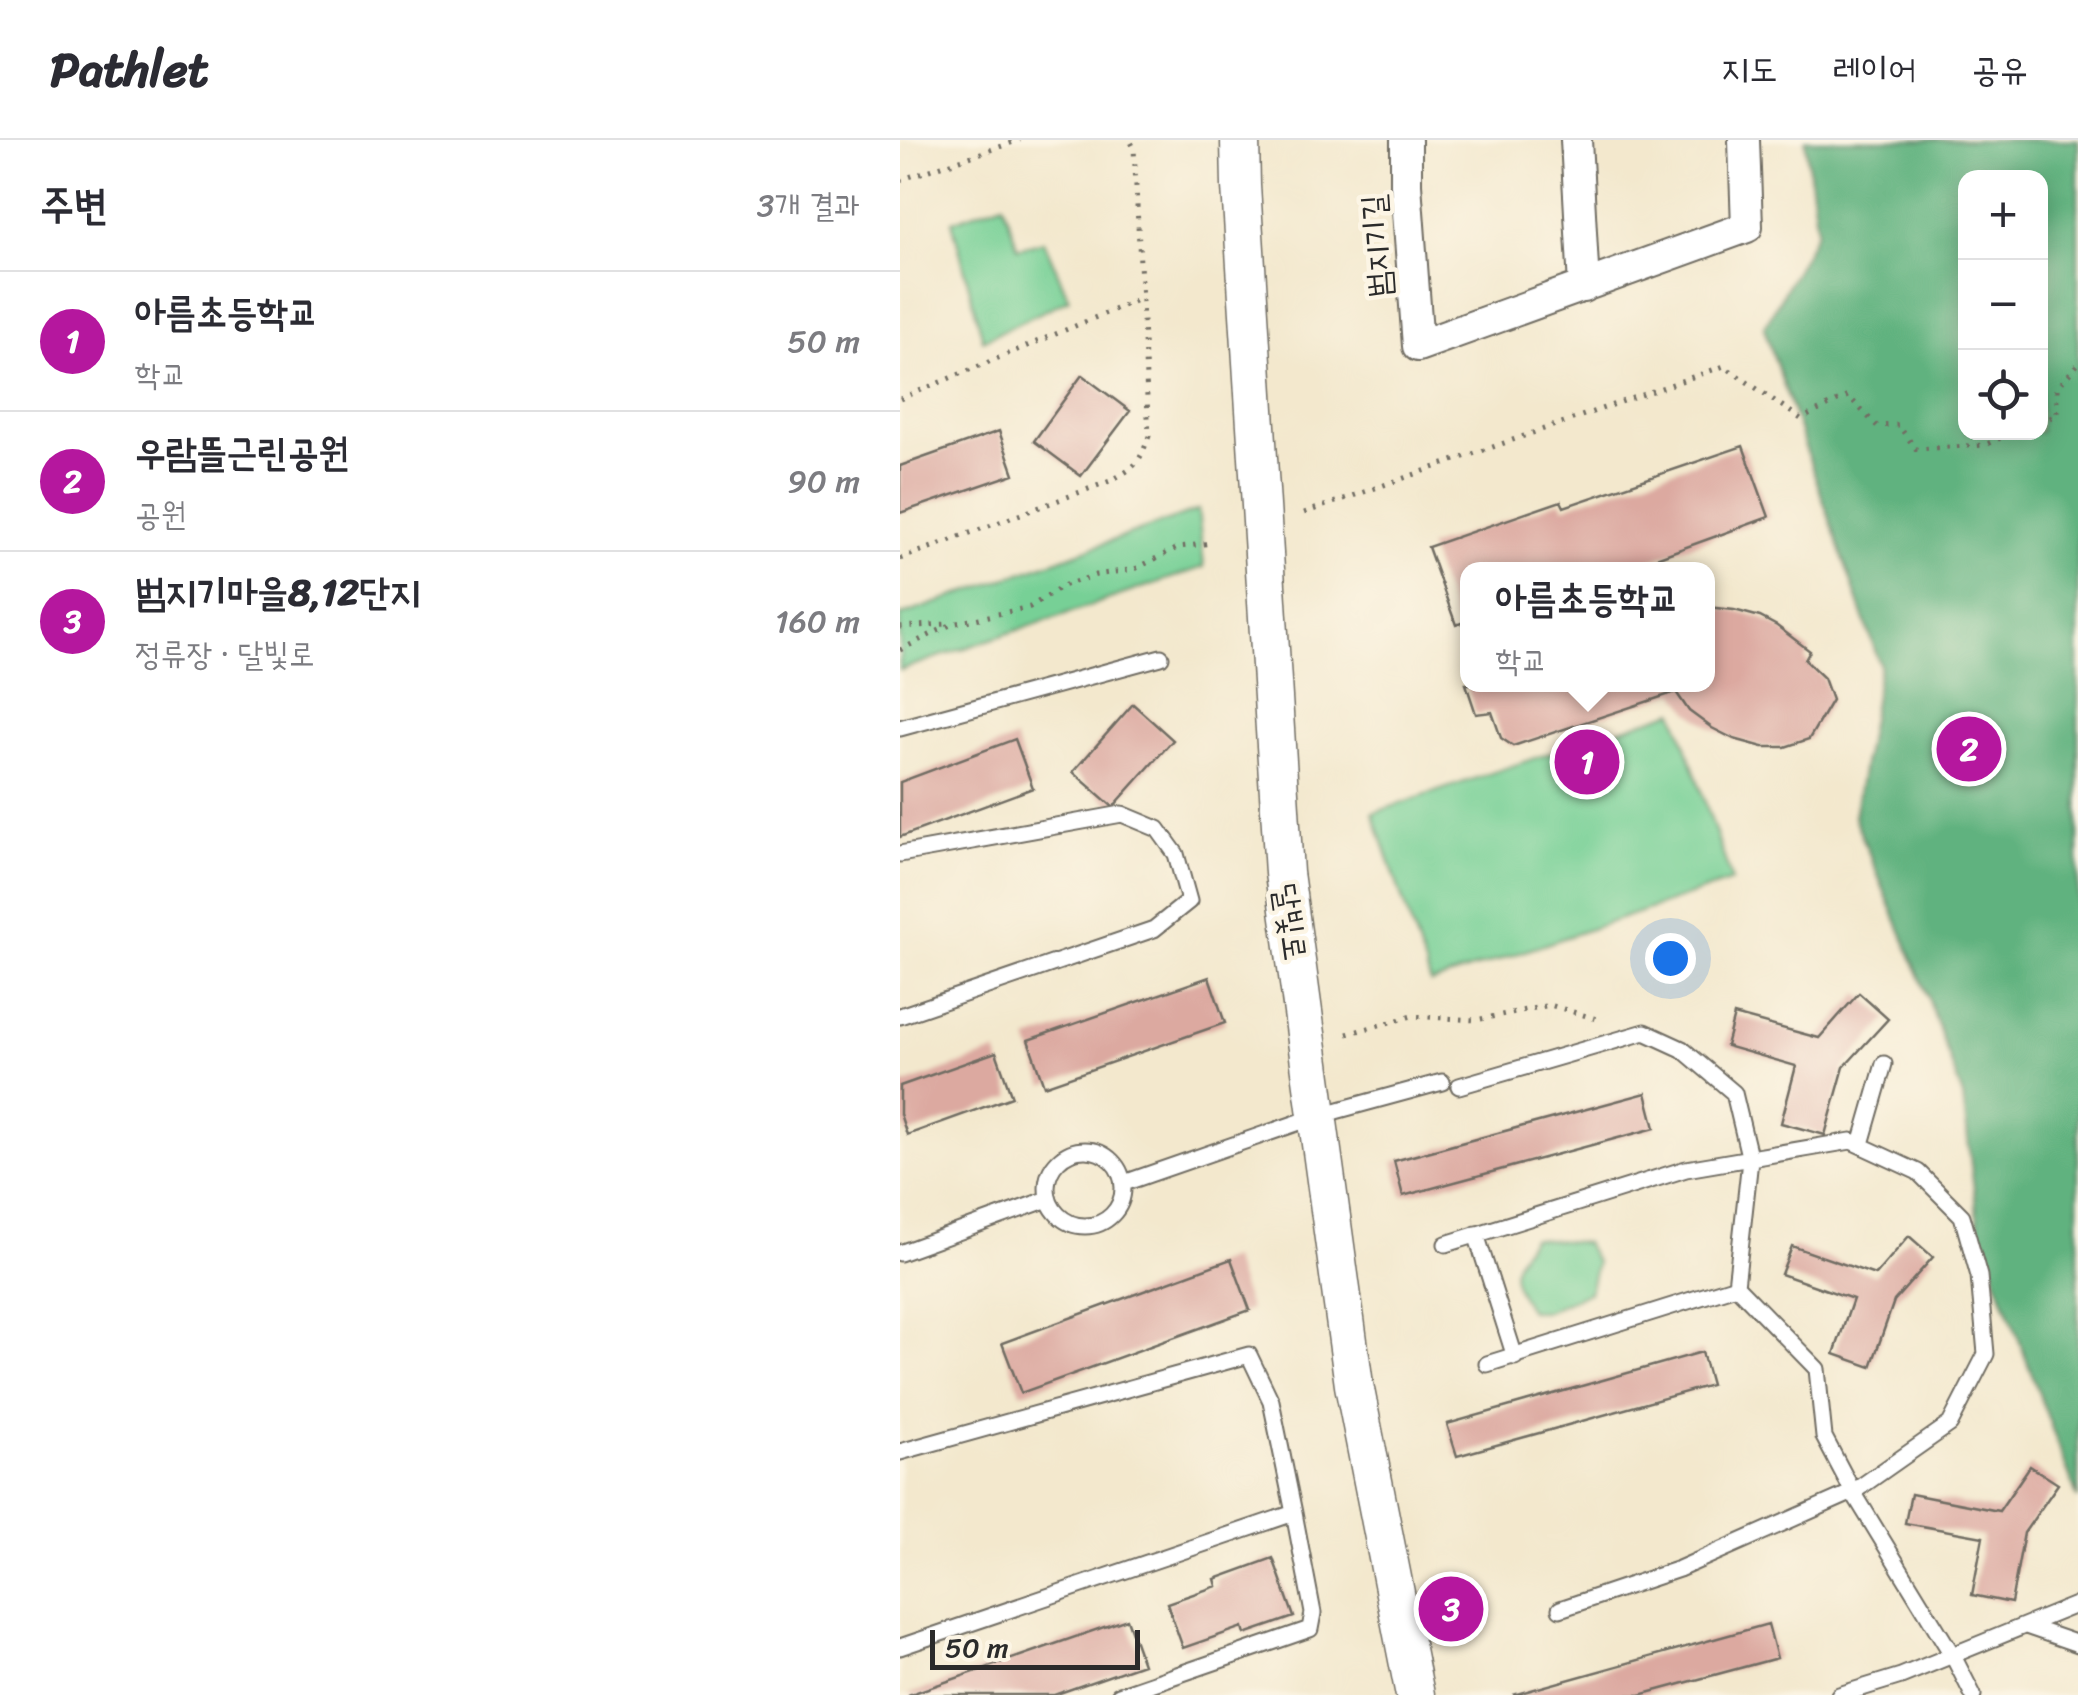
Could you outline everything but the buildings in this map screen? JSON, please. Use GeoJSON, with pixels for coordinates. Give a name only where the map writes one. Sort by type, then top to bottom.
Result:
{"type":"FeatureCollection","features":[{"type":"Feature","properties":{"kind":"street","name":"달빛로"},"geometry":{"type":"LineString","coordinates":[[1240,140],[1284,873],[1354,1386],[1415,1695]]}},
{"type":"Feature","properties":{"kind":"street","name":"범지기길"},"geometry":{"type":"LineString","coordinates":[[1406,140],[1418,346],[1584,287]]}},
{"type":"Feature","properties":{"kind":"street"},"geometry":{"type":"LineString","coordinates":[[1576,140],[1584,287],[1747,227],[1744,140]]}},
{"type":"Feature","properties":{"kind":"lane"},"geometry":{"type":"LineString","coordinates":[[900,728],[1160,658]]}},
{"type":"Feature","properties":{"kind":"lane"},"geometry":{"type":"LineString","coordinates":[[900,854],[1122,814],[1158,829],[1176,854],[1189,901],[1154,929],[900,1016]]}},
{"type":"Feature","properties":{"kind":"lane"},"geometry":{"type":"LineString","coordinates":[[1124,1183],[1317,1116],[1645,1032],[1682,1048],[1734,1093],[1750,1160],[1736,1286]]}},
{"type":"Feature","properties":{"kind":"lane"},"geometry":{"type":"LineString","coordinates":[[1861,1144],[1884,1064]]}},
{"type":"Feature","properties":{"kind":"lane"},"geometry":{"type":"LineString","coordinates":[[1446,1244],[1686,1169],[1851,1141],[1918,1172],[1962,1216],[1979,1276],[1986,1354],[1950,1424],[1853,1492],[1679,1570],[1560,1609]]}},
{"type":"Feature","properties":{"kind":"lane"},"geometry":{"type":"LineString","coordinates":[[1090,1150],[1112,1160],[1124,1183],[1124,1196],[1110,1218],[1086,1227],[1062,1220],[1048,1199],[1046,1187],[1056,1164],[1065,1155],[1090,1150]]}},
{"type":"Feature","properties":{"kind":"lane"},"geometry":{"type":"LineString","coordinates":[[900,1253],[1048,1199]]}},
{"type":"Feature","properties":{"kind":"lane"},"geometry":{"type":"LineString","coordinates":[[1476,1234],[1515,1356]]}},
{"type":"Feature","properties":{"kind":"lane"},"geometry":{"type":"LineString","coordinates":[[1736,1286],[1816,1369],[1824,1437],[1973,1695]]}},
{"type":"Feature","properties":{"kind":"lane"},"geometry":{"type":"LineString","coordinates":[[1487,1364],[1736,1286]]}},
{"type":"Feature","properties":{"kind":"lane"},"geometry":{"type":"LineString","coordinates":[[900,1452],[1248,1355],[1271,1401],[1313,1613],[1310,1629],[1120,1695]]}},
{"type":"Feature","properties":{"kind":"lane"},"geometry":{"type":"LineString","coordinates":[[900,1647],[1294,1512]]}},
{"type":"Feature","properties":{"kind":"lane"},"geometry":{"type":"LineString","coordinates":[[1839,1695],[1953,1656],[2078,1604]]}},
{"type":"Feature","properties":{"kind":"lane"},"geometry":{"type":"LineString","coordinates":[[2026,1626],[2078,1644]]}},
{"type":"Feature","properties":{"kind":"lane"},"geometry":{"type":"LineString","coordinates":[[1898,1695],[1900,1676]]}},
{"type":"Feature","properties":{"kind":"path"},"geometry":{"type":"LineString","coordinates":[[900,180],[1020,140]]}},
{"type":"Feature","properties":{"kind":"path"},"geometry":{"type":"LineString","coordinates":[[900,559],[1110,481],[1140,460],[1149,436],[1134,148],[1130,140]]}},
{"type":"Feature","properties":{"kind":"path"},"geometry":{"type":"LineString","coordinates":[[900,398],[1142,298]]}},
{"type":"Feature","properties":{"kind":"path"},"geometry":{"type":"LineString","coordinates":[[2048,418],[2057,414],[2057,388],[2078,364]]}},
{"type":"Feature","properties":{"kind":"path"},"geometry":{"type":"LineString","coordinates":[[1304,514],[1724,366],[1801,419],[1848,396],[1877,426],[1898,425],[1916,450],[1985,445],[1996,440]]}},
{"type":"Feature","properties":{"kind":"path"},"geometry":{"type":"LineString","coordinates":[[900,627],[952,624],[1030,607],[1062,586],[1096,575],[1135,569],[1179,547],[1212,543]]}},
{"type":"Feature","properties":{"kind":"path"},"geometry":{"type":"LineString","coordinates":[[900,650],[952,624]]}},
{"type":"Feature","properties":{"kind":"path"},"geometry":{"type":"LineString","coordinates":[[1347,1034],[1412,1016],[1476,1020],[1550,1005],[1609,1022],[1628,1036]]}},
{"type":"Feature","properties":{"kind":"green space"},"geometry":{"type":"Polygon","coordinates":[[[1805,140],[2078,140],[2078,1499],[1979,1232],[1963,1097],[1926,992],[1854,817],[1880,665],[1764,328],[1817,231],[1805,140]]]}},
{"type":"Feature","properties":{"kind":"green space"},"geometry":{"type":"Polygon","coordinates":[[[1003,203],[1018,248],[1044,241],[1069,299],[983,340],[952,221],[1003,203]]]}},
{"type":"Feature","properties":{"kind":"green space"},"geometry":{"type":"Polygon","coordinates":[[[1198,510],[1204,567],[900,670],[900,616],[1198,510]]]}},
{"type":"Feature","properties":{"kind":"green space"},"geometry":{"type":"Polygon","coordinates":[[[1674,711],[1732,881],[1431,983],[1373,813],[1674,711]]]}},
{"type":"Feature","properties":{"kind":"green space"},"geometry":{"type":"Polygon","coordinates":[[[1532,1238],[1585,1243],[1596,1263],[1589,1292],[1546,1311],[1530,1311],[1513,1273],[1532,1238]]]}},
{"type":"Feature","properties":{"kind":"place","name":"우람뜰근린공원"},"geometry":{"type":"Point","coordinates":[1969,749]}},
{"type":"Feature","properties":{"kind":"place","name":"아름초등학교"},"geometry":{"type":"Point","coordinates":[1587,762]}},
{"type":"Feature","properties":{"kind":"place","name":"범지기마을8,12단지"},"geometry":{"type":"Point","coordinates":[1451,1609]}}]}
